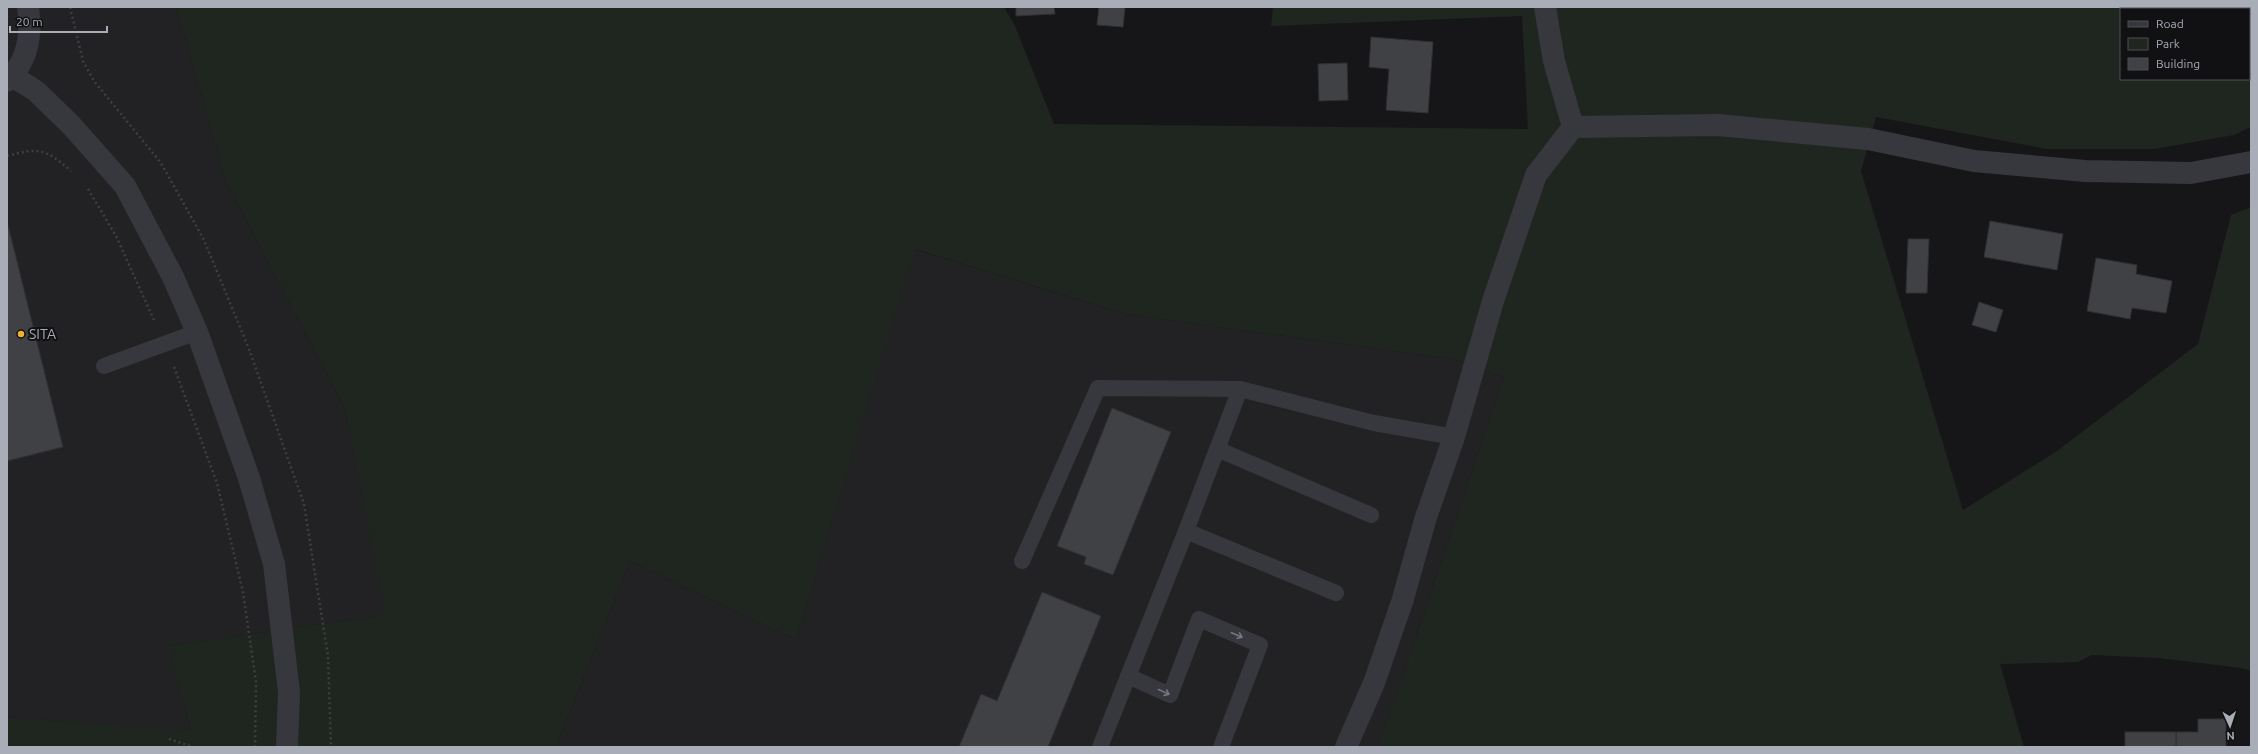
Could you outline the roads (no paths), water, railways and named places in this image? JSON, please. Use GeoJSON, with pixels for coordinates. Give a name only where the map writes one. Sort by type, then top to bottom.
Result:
{"type":"FeatureCollection","features":[{"type":"Feature","properties":{"kind":"street"},"geometry":{"type":"LineString","coordinates":[[28,7],[31,26],[26,52],[10,78],[36,91],[66,120],[125,186],[173,277],[197,332],[249,478],[274,564],[289,692],[287,747]]}},
{"type":"Feature","properties":{"kind":"street"},"geometry":{"type":"LineString","coordinates":[[1545,7],[1554,61],[1573,127]]}},
{"type":"Feature","properties":{"kind":"street"},"geometry":{"type":"LineString","coordinates":[[1573,127],[1718,125],[1868,139],[1974,161],[2085,171],[2191,174],[2251,162]]}},
{"type":"Feature","properties":{"kind":"street"},"geometry":{"type":"LineString","coordinates":[[1346,747],[1374,683],[1402,602],[1426,517],[1454,437],[1493,301],[1536,175],[1573,127]]}},
{"type":"Feature","properties":{"kind":"lane"},"geometry":{"type":"LineString","coordinates":[[104,366],[197,332]]}},
{"type":"Feature","properties":{"kind":"lane"},"geometry":{"type":"LineString","coordinates":[[1022,561],[1098,388],[1240,388],[1374,423],[1454,437]]}},
{"type":"Feature","properties":{"kind":"lane"},"geometry":{"type":"LineString","coordinates":[[1100,747],[1186,531],[1240,388]]}},
{"type":"Feature","properties":{"kind":"lane"},"geometry":{"type":"LineString","coordinates":[[1217,449],[1371,515]]}},
{"type":"Feature","properties":{"kind":"lane"},"geometry":{"type":"LineString","coordinates":[[1186,531],[1336,593]]}},
{"type":"Feature","properties":{"kind":"lane"},"geometry":{"type":"LineString","coordinates":[[1128,676],[1170,695],[1199,619],[1260,645],[1222,747]]}},
{"type":"Feature","properties":{"kind":"place","name":"SITA"},"geometry":{"type":"Point","coordinates":[21,334]}}]}
